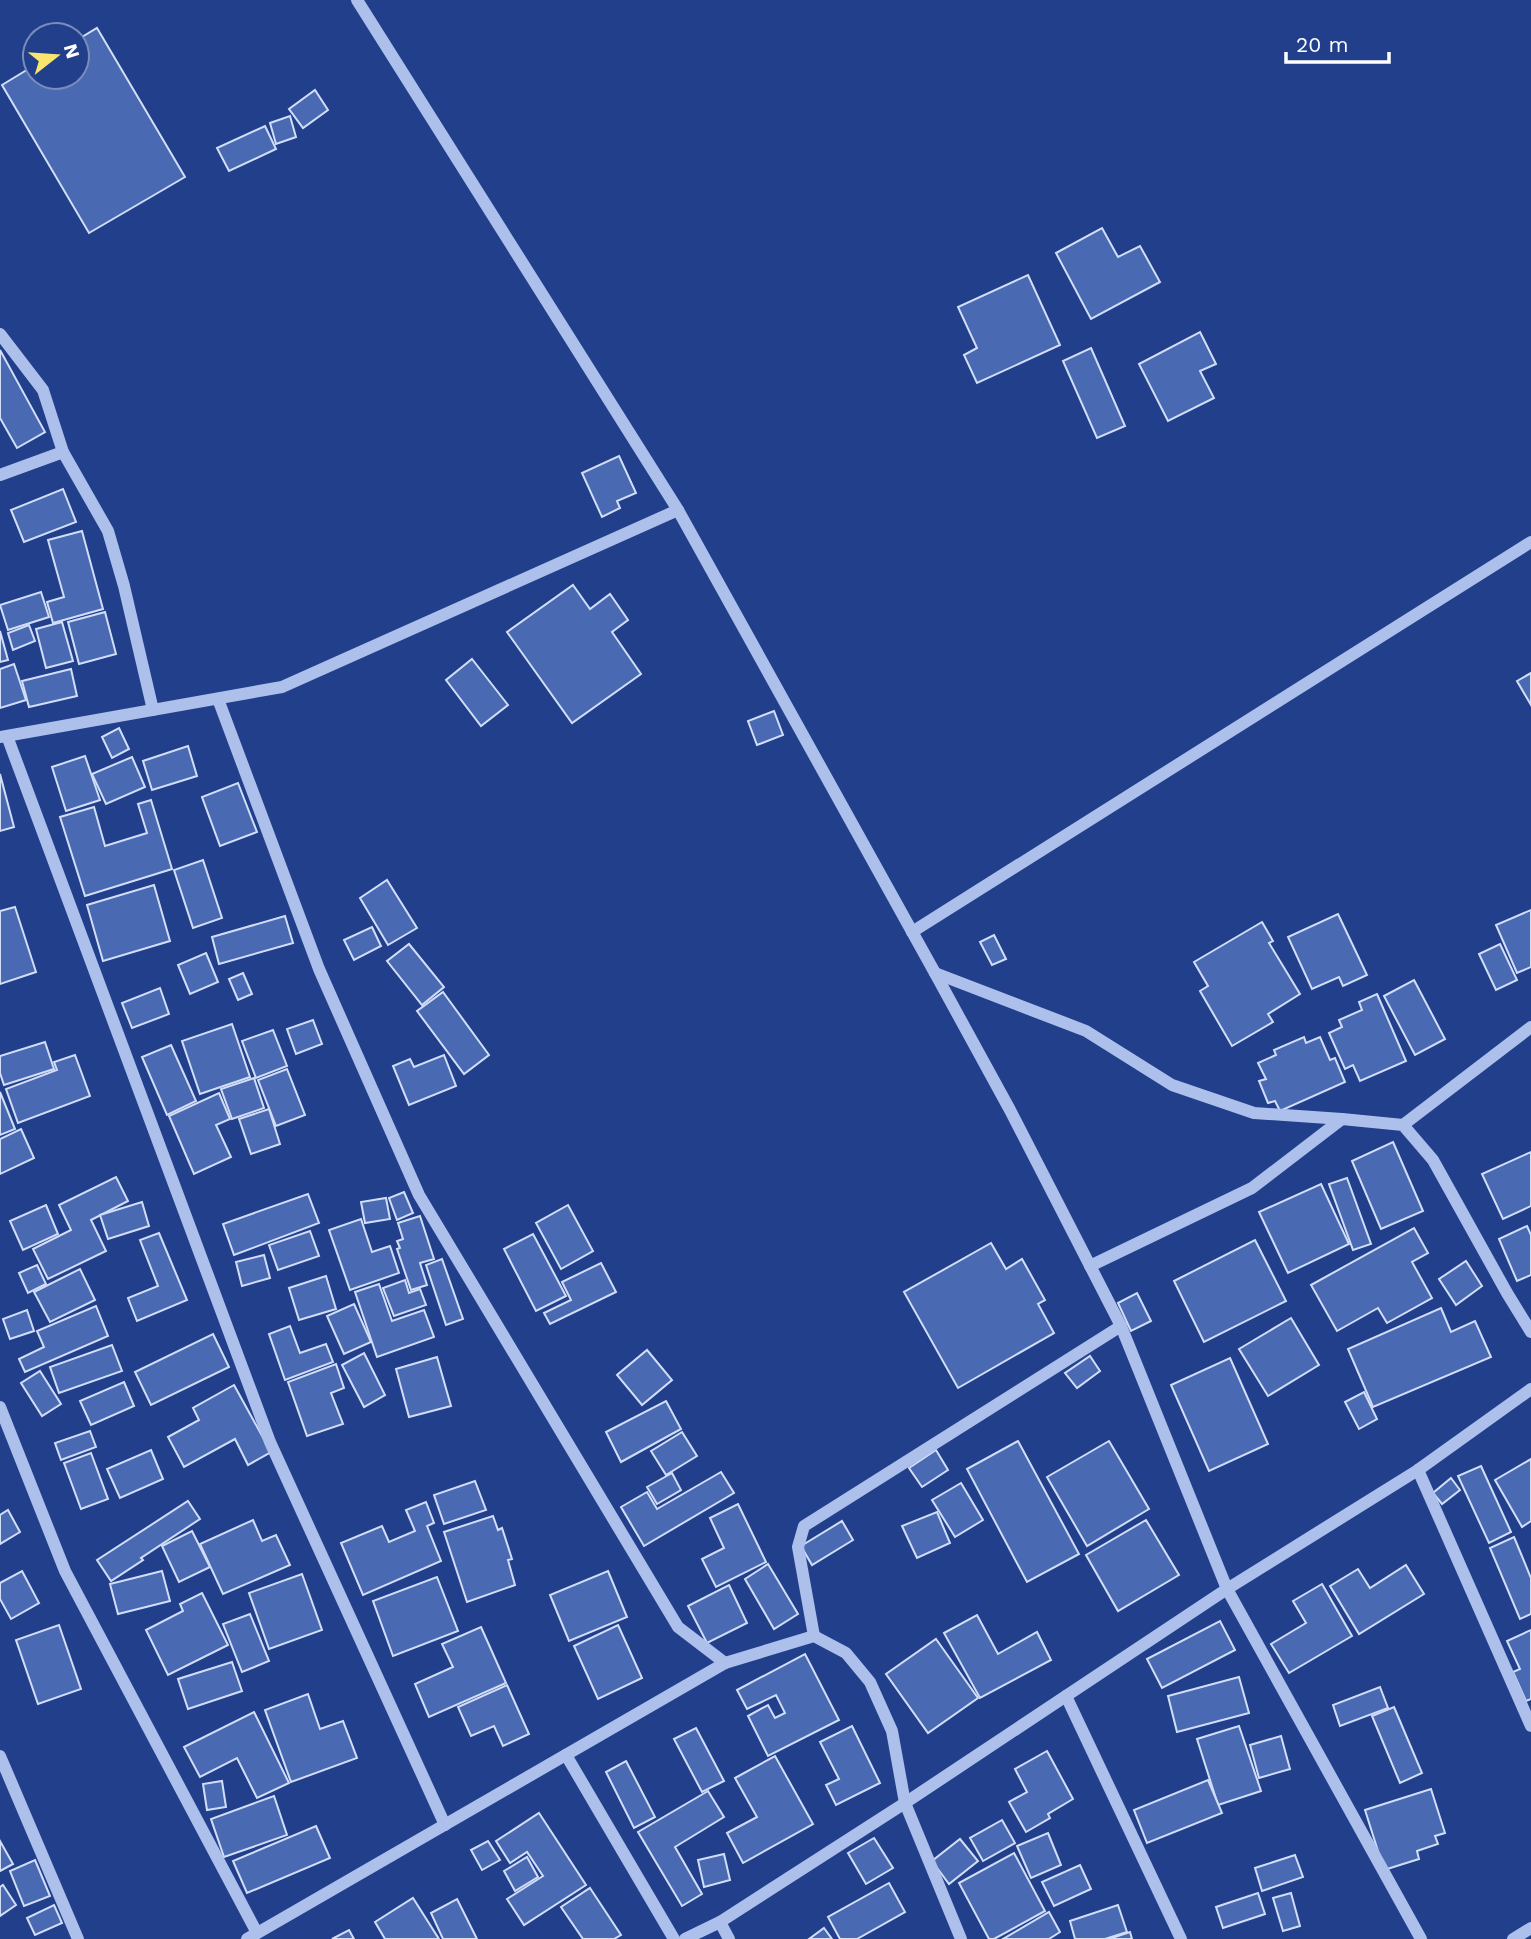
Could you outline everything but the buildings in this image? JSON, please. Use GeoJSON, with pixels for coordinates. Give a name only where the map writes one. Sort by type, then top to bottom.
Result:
{"type":"FeatureCollection","features":[{"type":"Feature","properties":{"kind":"street"},"geometry":{"type":"LineString","coordinates":[[357,0],[678,510],[935,973],[1010,1110],[1121,1326],[1227,1589],[1421,1939]]}},
{"type":"Feature","properties":{"kind":"street"},"geometry":{"type":"LineString","coordinates":[[0,334],[43,390],[63,452],[108,531],[124,586],[153,710]]}},
{"type":"Feature","properties":{"kind":"street"},"geometry":{"type":"LineString","coordinates":[[0,475],[63,452]]}},
{"type":"Feature","properties":{"kind":"street"},"geometry":{"type":"LineString","coordinates":[[444,1825],[270,1443],[3,736],[282,687],[678,510]]}},
{"type":"Feature","properties":{"kind":"street"},"geometry":{"type":"LineString","coordinates":[[912,932],[1531,542]]}},
{"type":"Feature","properties":{"kind":"street"},"geometry":{"type":"LineString","coordinates":[[218,698],[319,970],[419,1195],[678,1627],[725,1663]]}},
{"type":"Feature","properties":{"kind":"street"},"geometry":{"type":"LineString","coordinates":[[935,973],[1086,1031],[1172,1085],[1254,1113],[1403,1125],[1531,1027]]}},
{"type":"Feature","properties":{"kind":"street"},"geometry":{"type":"LineString","coordinates":[[1090,1266],[1252,1188],[1342,1119]]}},
{"type":"Feature","properties":{"kind":"street"},"geometry":{"type":"LineString","coordinates":[[1403,1125],[1433,1160],[1531,1332]]}},
{"type":"Feature","properties":{"kind":"street"},"geometry":{"type":"LineString","coordinates":[[814,1636],[798,1547],[804,1526],[1121,1326]]}},
{"type":"Feature","properties":{"kind":"street"},"geometry":{"type":"LineString","coordinates":[[685,1939],[720,1922],[1227,1589],[1418,1470],[1531,1389]]}},
{"type":"Feature","properties":{"kind":"street"},"geometry":{"type":"LineString","coordinates":[[0,1407],[65,1571],[252,1936],[725,1663],[814,1636],[846,1653],[870,1682],[892,1731],[905,1803],[961,1939]]}},
{"type":"Feature","properties":{"kind":"street"},"geometry":{"type":"LineString","coordinates":[[1418,1470],[1531,1727]]}},
{"type":"Feature","properties":{"kind":"street"},"geometry":{"type":"LineString","coordinates":[[1066,1696],[1181,1939]]}},
{"type":"Feature","properties":{"kind":"street"},"geometry":{"type":"LineString","coordinates":[[566,1755],[674,1939]]}},
{"type":"Feature","properties":{"kind":"street"},"geometry":{"type":"LineString","coordinates":[[0,1756],[78,1939]]}},
{"type":"Feature","properties":{"kind":"street"},"geometry":{"type":"LineString","coordinates":[[720,1922],[729,1939]]}},
{"type":"Feature","properties":{"kind":"street"},"geometry":{"type":"LineString","coordinates":[[1513,1939],[1531,1928]]}}]}
